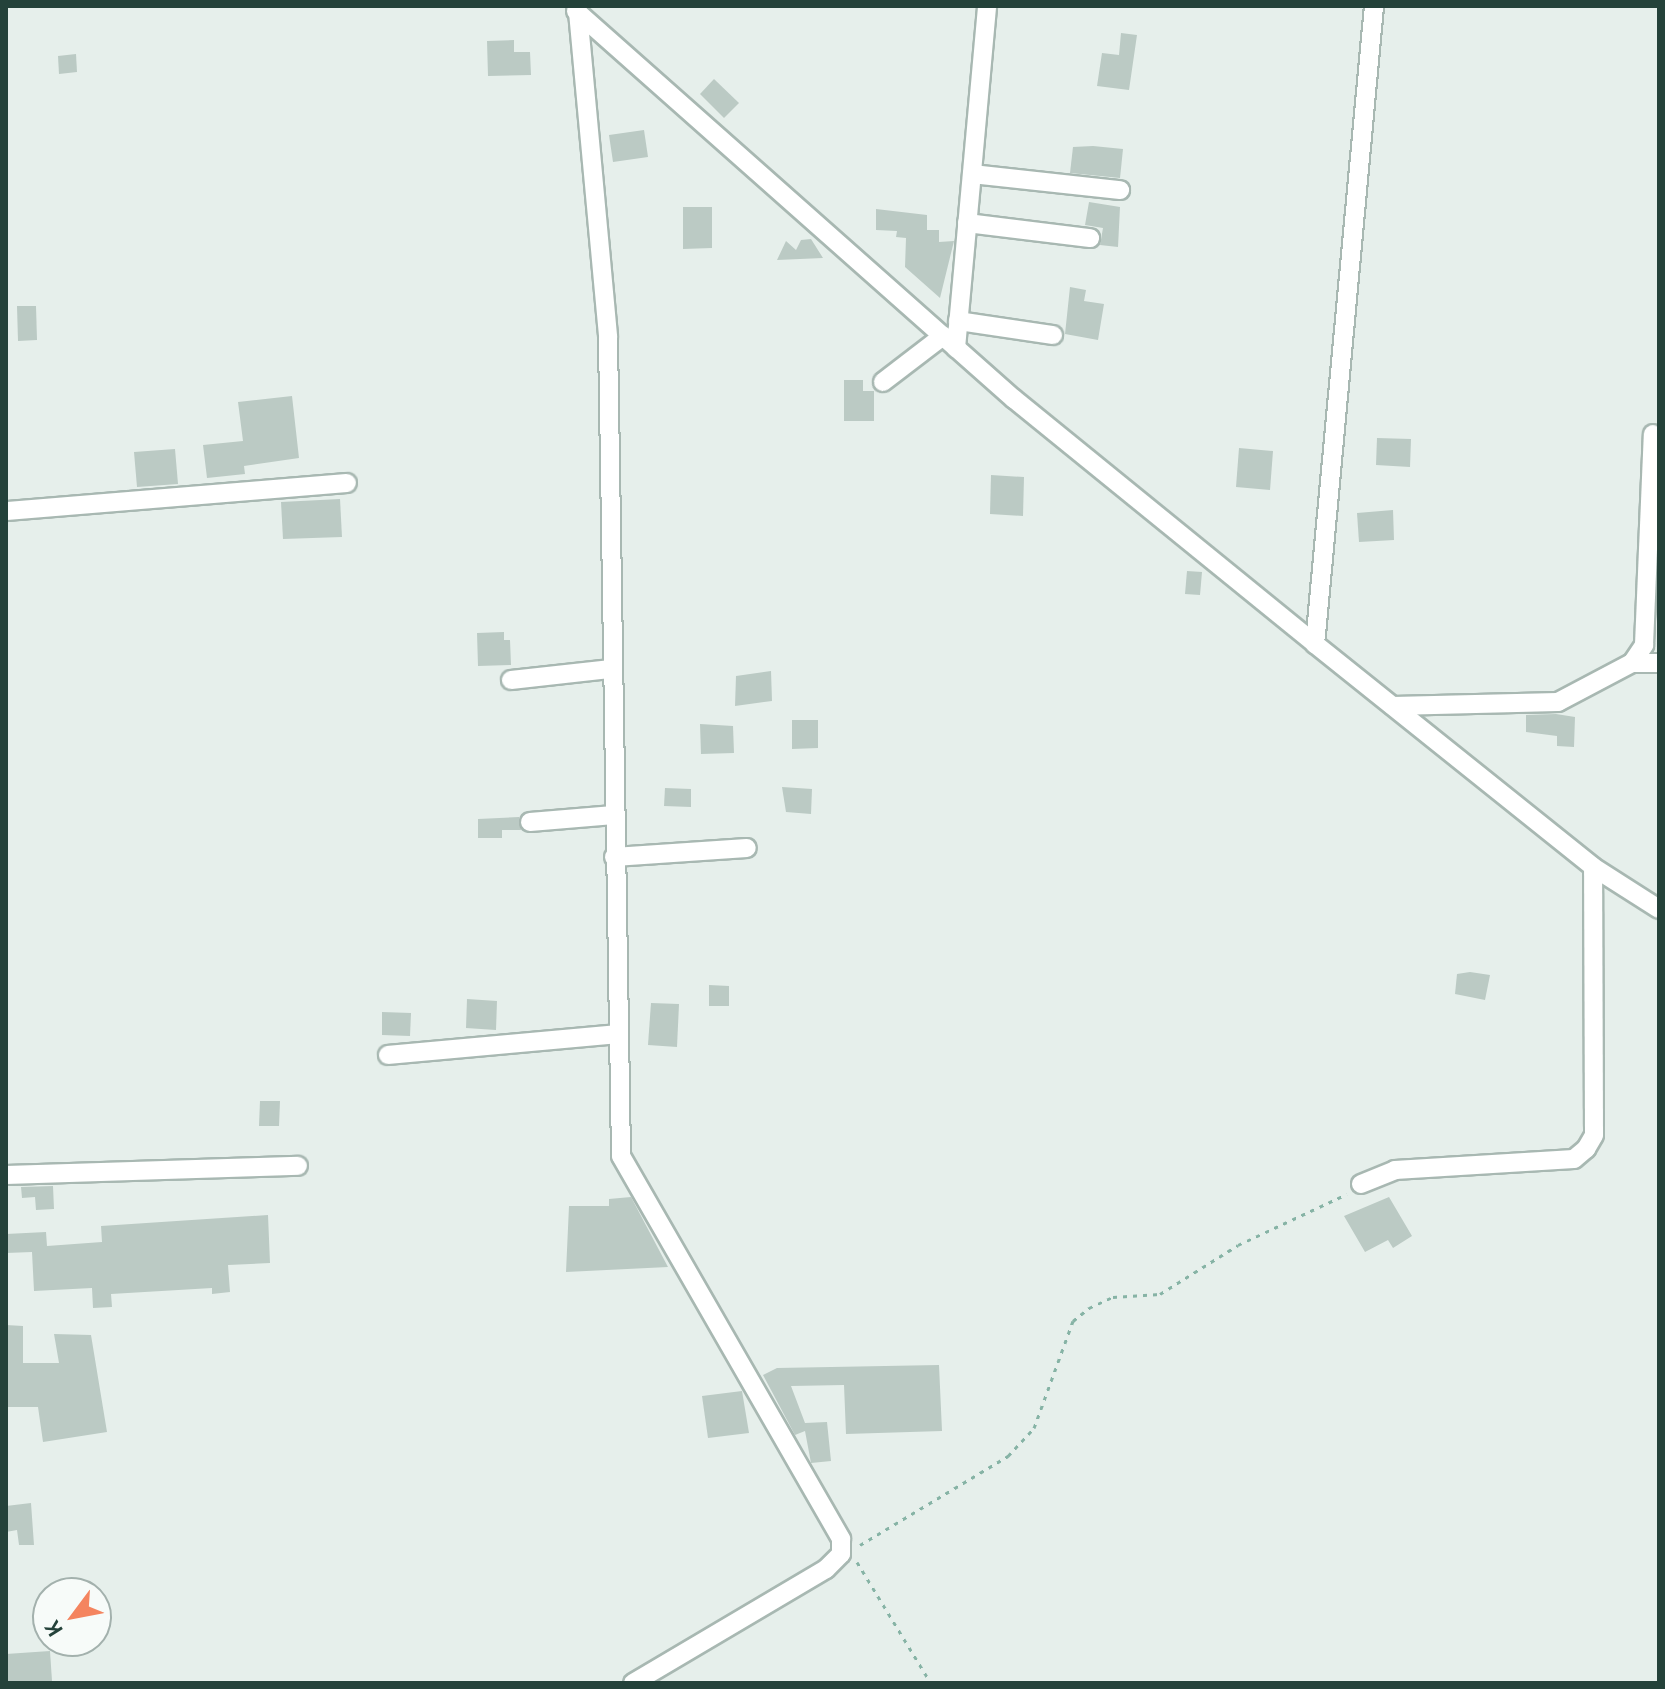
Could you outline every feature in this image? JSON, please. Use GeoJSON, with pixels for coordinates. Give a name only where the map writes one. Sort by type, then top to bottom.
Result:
{"type":"FeatureCollection","features":[{"type":"Feature","properties":{"kind":"street"},"geometry":{"type":"LineString","coordinates":[[883,382],[949,342],[958,321],[987,6]]}},
{"type":"Feature","properties":{"kind":"street"},"geometry":{"type":"LineString","coordinates":[[1315,644],[1374,6]]}},
{"type":"Feature","properties":{"kind":"street"},"geometry":{"type":"LineString","coordinates":[[574,9],[949,342],[1315,644],[1593,867],[1659,909]]}},
{"type":"Feature","properties":{"kind":"street"},"geometry":{"type":"LineString","coordinates":[[574,9],[608,338],[621,1156],[841,1539],[841,1554],[826,1569],[633,1683]]}},
{"type":"Feature","properties":{"kind":"street"},"geometry":{"type":"LineString","coordinates":[[972,174],[1120,190]]}},
{"type":"Feature","properties":{"kind":"street"},"geometry":{"type":"LineString","coordinates":[[967,223],[1090,238]]}},
{"type":"Feature","properties":{"kind":"street"},"geometry":{"type":"LineString","coordinates":[[958,321],[1053,335]]}},
{"type":"Feature","properties":{"kind":"street"},"geometry":{"type":"LineString","coordinates":[[1632,663],[1644,645],[1653,434]]}},
{"type":"Feature","properties":{"kind":"street"},"geometry":{"type":"LineString","coordinates":[[6,511],[347,483]]}},
{"type":"Feature","properties":{"kind":"street"},"geometry":{"type":"LineString","coordinates":[[1393,706],[1558,702],[1632,663],[1659,663]]}},
{"type":"Feature","properties":{"kind":"street"},"geometry":{"type":"LineString","coordinates":[[511,680],[611,669]]}},
{"type":"Feature","properties":{"kind":"street"},"geometry":{"type":"LineString","coordinates":[[530,822],[614,815]]}},
{"type":"Feature","properties":{"kind":"street"},"geometry":{"type":"LineString","coordinates":[[614,857],[747,848]]}},
{"type":"Feature","properties":{"kind":"street"},"geometry":{"type":"LineString","coordinates":[[1361,1184],[1395,1170],[1574,1159],[1586,1149],[1594,1135],[1593,867]]}},
{"type":"Feature","properties":{"kind":"street"},"geometry":{"type":"LineString","coordinates":[[388,1055],[618,1034]]}},
{"type":"Feature","properties":{"kind":"street"},"geometry":{"type":"LineString","coordinates":[[6,1175],[298,1166]]}},
{"type":"Feature","properties":{"kind":"path"},"geometry":{"type":"LineString","coordinates":[[841,1539],[860,1545],[1008,1456],[1034,1428],[1073,1321],[1089,1308],[1113,1297],[1160,1294],[1238,1245],[1314,1205],[1337,1201],[1361,1184]]}},
{"type":"Feature","properties":{"kind":"path"},"geometry":{"type":"LineString","coordinates":[[841,1539],[931,1683]]}},
{"type":"Feature","properties":{"kind":"building"},"geometry":{"type":"Polygon","coordinates":[[[1121,33],[1137,35],[1129,90],[1097,86],[1102,53],[1119,55],[1121,33]]]}},
{"type":"Feature","properties":{"kind":"building"},"geometry":{"type":"Polygon","coordinates":[[[514,40],[514,52],[530,52],[531,75],[488,76],[487,41],[514,40]]]}},
{"type":"Feature","properties":{"kind":"building"},"geometry":{"type":"Polygon","coordinates":[[[76,54],[77,72],[59,74],[58,56],[76,54]]]}},
{"type":"Feature","properties":{"kind":"building"},"geometry":{"type":"Polygon","coordinates":[[[714,79],[739,103],[724,118],[700,94],[714,79]]]}},
{"type":"Feature","properties":{"kind":"building"},"geometry":{"type":"Polygon","coordinates":[[[644,130],[648,157],[613,162],[609,135],[644,130]]]}},
{"type":"Feature","properties":{"kind":"building"},"geometry":{"type":"Polygon","coordinates":[[[1073,147],[1123,149],[1120,178],[1070,173],[1073,147]]]}},
{"type":"Feature","properties":{"kind":"building"},"geometry":{"type":"Polygon","coordinates":[[[1089,202],[1120,207],[1118,247],[1100,245],[1103,228],[1085,225],[1089,202]]]}},
{"type":"Feature","properties":{"kind":"building"},"geometry":{"type":"Polygon","coordinates":[[[683,207],[712,207],[712,248],[683,249],[683,207]]]}},
{"type":"Feature","properties":{"kind":"building"},"geometry":{"type":"Polygon","coordinates":[[[876,209],[927,215],[927,230],[939,230],[939,242],[954,241],[940,298],[905,267],[906,238],[896,237],[897,231],[876,230],[876,209]]]}},
{"type":"Feature","properties":{"kind":"building"},"geometry":{"type":"Polygon","coordinates":[[[811,239],[823,258],[777,260],[786,241],[796,250],[801,240],[811,239]]]}},
{"type":"Feature","properties":{"kind":"building"},"geometry":{"type":"Polygon","coordinates":[[[1070,287],[1086,290],[1084,301],[1104,304],[1098,340],[1065,334],[1070,287]]]}},
{"type":"Feature","properties":{"kind":"building"},"geometry":{"type":"Polygon","coordinates":[[[17,306],[36,306],[37,340],[18,341],[17,306]]]}},
{"type":"Feature","properties":{"kind":"building"},"geometry":{"type":"Polygon","coordinates":[[[844,380],[863,380],[863,391],[874,391],[874,421],[844,421],[844,380]]]}},
{"type":"Feature","properties":{"kind":"building"},"geometry":{"type":"Polygon","coordinates":[[[292,396],[299,458],[244,466],[245,474],[207,478],[203,445],[243,441],[238,402],[292,396]]]}},
{"type":"Feature","properties":{"kind":"building"},"geometry":{"type":"Polygon","coordinates":[[[1377,438],[1411,439],[1410,467],[1376,465],[1377,438]]]}},
{"type":"Feature","properties":{"kind":"building"},"geometry":{"type":"Polygon","coordinates":[[[1239,448],[1273,451],[1270,490],[1236,487],[1239,448]]]}},
{"type":"Feature","properties":{"kind":"building"},"geometry":{"type":"Polygon","coordinates":[[[175,449],[178,484],[137,487],[134,452],[175,449]]]}},
{"type":"Feature","properties":{"kind":"building"},"geometry":{"type":"Polygon","coordinates":[[[991,475],[1024,477],[1023,516],[990,514],[991,475]]]}},
{"type":"Feature","properties":{"kind":"building"},"geometry":{"type":"Polygon","coordinates":[[[340,499],[342,537],[283,539],[281,502],[340,499]]]}},
{"type":"Feature","properties":{"kind":"building"},"geometry":{"type":"Polygon","coordinates":[[[1393,510],[1394,540],[1359,542],[1357,513],[1393,510]]]}},
{"type":"Feature","properties":{"kind":"building"},"geometry":{"type":"Polygon","coordinates":[[[1187,571],[1202,572],[1200,595],[1185,594],[1187,571]]]}},
{"type":"Feature","properties":{"kind":"building"},"geometry":{"type":"Polygon","coordinates":[[[504,632],[504,640],[510,640],[511,665],[478,666],[477,633],[504,632]]]}},
{"type":"Feature","properties":{"kind":"building"},"geometry":{"type":"Polygon","coordinates":[[[771,671],[772,701],[735,706],[736,676],[771,671]]]}},
{"type":"Feature","properties":{"kind":"building"},"geometry":{"type":"Polygon","coordinates":[[[1526,715],[1575,717],[1574,747],[1557,746],[1557,736],[1526,732],[1526,715]]]}},
{"type":"Feature","properties":{"kind":"building"},"geometry":{"type":"Polygon","coordinates":[[[792,720],[818,720],[818,748],[792,749],[792,720]]]}},
{"type":"Feature","properties":{"kind":"building"},"geometry":{"type":"Polygon","coordinates":[[[700,724],[733,726],[734,753],[701,754],[700,724]]]}},
{"type":"Feature","properties":{"kind":"building"},"geometry":{"type":"Polygon","coordinates":[[[782,787],[812,789],[811,814],[786,812],[782,787]]]}},
{"type":"Feature","properties":{"kind":"building"},"geometry":{"type":"Polygon","coordinates":[[[665,788],[691,789],[691,807],[664,806],[665,788]]]}},
{"type":"Feature","properties":{"kind":"building"},"geometry":{"type":"Polygon","coordinates":[[[519,817],[521,830],[502,830],[502,838],[478,838],[478,819],[519,817]]]}},
{"type":"Feature","properties":{"kind":"building"},"geometry":{"type":"Polygon","coordinates":[[[1457,974],[1490,975],[1485,1000],[1455,994],[1457,974]]]}},
{"type":"Feature","properties":{"kind":"building"},"geometry":{"type":"Polygon","coordinates":[[[709,985],[729,986],[729,1006],[709,1006],[709,985]]]}},
{"type":"Feature","properties":{"kind":"building"},"geometry":{"type":"Polygon","coordinates":[[[467,999],[497,1001],[496,1030],[466,1028],[467,999]]]}},
{"type":"Feature","properties":{"kind":"building"},"geometry":{"type":"Polygon","coordinates":[[[651,1003],[679,1004],[677,1047],[648,1045],[651,1003]]]}},
{"type":"Feature","properties":{"kind":"building"},"geometry":{"type":"Polygon","coordinates":[[[382,1012],[411,1013],[410,1036],[382,1035],[382,1012]]]}},
{"type":"Feature","properties":{"kind":"building"},"geometry":{"type":"Polygon","coordinates":[[[260,1101],[280,1101],[279,1126],[259,1126],[260,1101]]]}},
{"type":"Feature","properties":{"kind":"building"},"geometry":{"type":"Polygon","coordinates":[[[53,1186],[54,1209],[36,1210],[35,1197],[22,1198],[21,1187],[53,1186]]]}},
{"type":"Feature","properties":{"kind":"building"},"geometry":{"type":"Polygon","coordinates":[[[631,1197],[668,1267],[566,1272],[569,1206],[609,1206],[609,1199],[631,1197]]]}},
{"type":"Feature","properties":{"kind":"building"},"geometry":{"type":"Polygon","coordinates":[[[1389,1197],[1412,1236],[1393,1248],[1388,1240],[1365,1252],[1344,1216],[1389,1197]]]}},
{"type":"Feature","properties":{"kind":"building"},"geometry":{"type":"Polygon","coordinates":[[[268,1215],[270,1263],[228,1265],[230,1292],[212,1294],[212,1288],[111,1294],[112,1307],[93,1308],[92,1288],[34,1291],[32,1252],[6,1253],[6,1234],[46,1232],[47,1246],[102,1242],[101,1226],[268,1215]]]}},
{"type":"Feature","properties":{"kind":"building"},"geometry":{"type":"Polygon","coordinates":[[[6,1325],[23,1326],[23,1363],[59,1363],[54,1334],[91,1335],[107,1432],[43,1442],[38,1407],[6,1407],[6,1325]]]}},
{"type":"Feature","properties":{"kind":"building"},"geometry":{"type":"Polygon","coordinates":[[[939,1365],[942,1431],[846,1434],[844,1385],[791,1386],[805,1423],[827,1422],[831,1461],[811,1463],[805,1431],[795,1435],[763,1375],[777,1368],[939,1365]]]}},
{"type":"Feature","properties":{"kind":"building"},"geometry":{"type":"Polygon","coordinates":[[[742,1391],[749,1433],[708,1438],[702,1396],[742,1391]]]}},
{"type":"Feature","properties":{"kind":"building"},"geometry":{"type":"Polygon","coordinates":[[[31,1503],[34,1545],[19,1545],[17,1530],[6,1532],[6,1506],[31,1503]]]}},
{"type":"Feature","properties":{"kind":"building"},"geometry":{"type":"Polygon","coordinates":[[[32,1652],[32,1657],[50,1657],[52,1681],[6,1683],[6,1654],[32,1652]]]}}]}
